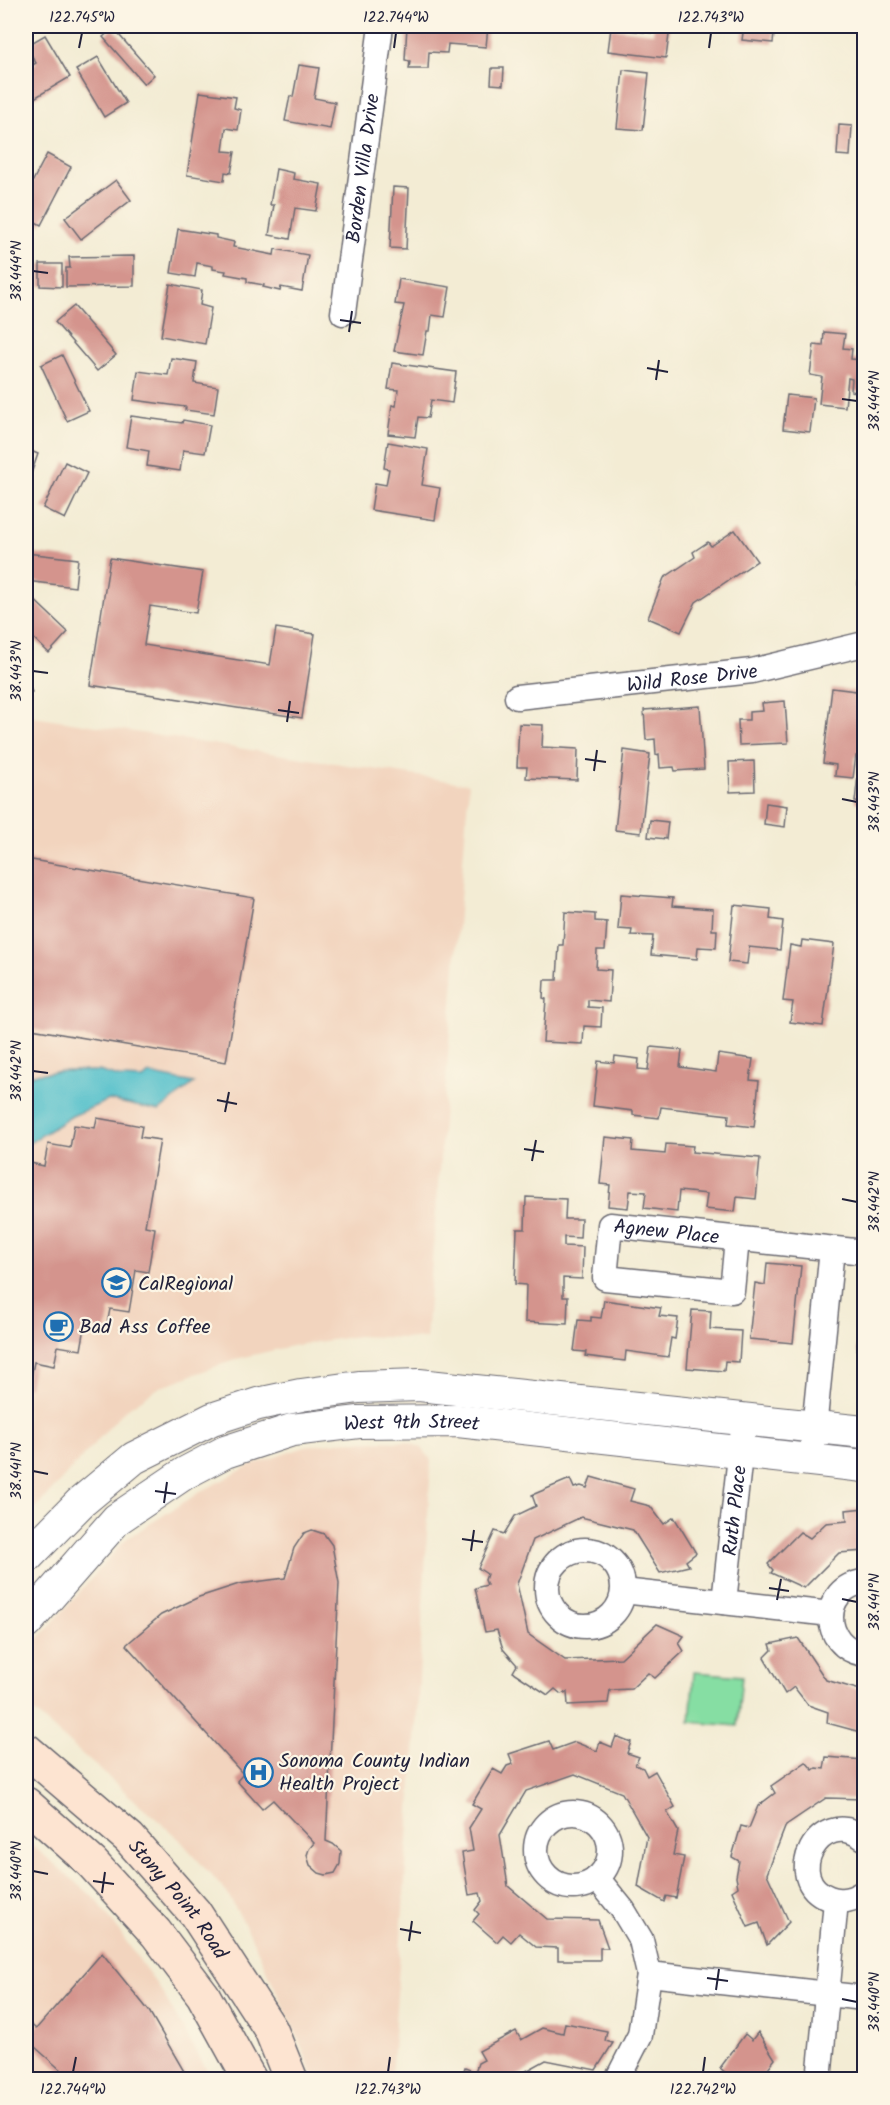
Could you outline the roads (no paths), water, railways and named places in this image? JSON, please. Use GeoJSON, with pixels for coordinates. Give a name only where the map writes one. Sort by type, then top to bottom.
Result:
{"type":"FeatureCollection","features":[{"type":"Feature","properties":{"kind":"main road","name":"Stony Point Road"},"geometry":{"type":"LineString","coordinates":[[26,1750],[129,1838],[195,1912],[271,2030],[291,2079]]}},
{"type":"Feature","properties":{"kind":"main road","name":"Stony Point Road"},"geometry":{"type":"LineString","coordinates":[[26,1804],[92,1863],[156,1933],[203,1995],[250,2079]]}},
{"type":"Feature","properties":{"kind":"street","name":"Borden Villa Drive"},"geometry":{"type":"LineString","coordinates":[[343,313],[381,26]]}},
{"type":"Feature","properties":{"kind":"street","name":"Wild Rose Drive"},"geometry":{"type":"LineString","coordinates":[[517,697],[752,670],[864,644]]}},
{"type":"Feature","properties":{"kind":"street","name":"Agnew Place"},"geometry":{"type":"LineString","coordinates":[[737,1239],[732,1291],[605,1278],[610,1225],[864,1252]]}},
{"type":"Feature","properties":{"kind":"street"},"geometry":{"type":"LineString","coordinates":[[811,1459],[832,1248]]}},
{"type":"Feature","properties":{"kind":"street","name":"West 9th Street"},"geometry":{"type":"LineString","coordinates":[[26,1558],[81,1503],[134,1458],[212,1419],[258,1404],[301,1395],[359,1387],[419,1385],[864,1432]]}},
{"type":"Feature","properties":{"kind":"street","name":"Ruth Place"},"geometry":{"type":"LineString","coordinates":[[724,1602],[744,1420]]}},
{"type":"Feature","properties":{"kind":"street","name":"West 9th Street"},"geometry":{"type":"LineString","coordinates":[[26,1623],[117,1519],[185,1473],[225,1452],[292,1430],[359,1422],[458,1421],[864,1466]]}},
{"type":"Feature","properties":{"kind":"street"},"geometry":{"type":"LineString","coordinates":[[864,1582],[850,1586],[841,1593],[834,1602],[831,1614],[831,1626],[836,1638],[844,1647],[864,1654]]}},
{"type":"Feature","properties":{"kind":"street"},"geometry":{"type":"LineString","coordinates":[[623,1591],[831,1614]]}},
{"type":"Feature","properties":{"kind":"street"},"geometry":{"type":"LineString","coordinates":[[864,1838],[858,1833],[846,1830],[833,1830],[822,1835],[813,1844],[808,1854],[806,1867],[815,1889],[825,1896],[837,1900],[848,1900],[864,1892]]}},
{"type":"Feature","properties":{"kind":"street"},"geometry":{"type":"LineString","coordinates":[[597,1878],[623,1910],[641,1940],[649,1974],[640,2035],[616,2079]]}},
{"type":"Feature","properties":{"kind":"street"},"geometry":{"type":"LineString","coordinates":[[819,2079],[837,1900]]}},
{"type":"Feature","properties":{"kind":"street"},"geometry":{"type":"LineString","coordinates":[[649,1974],[864,1998]]}},
{"type":"Feature","properties":{"kind":"water"},"geometry":{"type":"Polygon","coordinates":[[[99,1071],[122,1078],[143,1079],[149,1074],[194,1083],[159,1111],[109,1100],[72,1116],[26,1145],[26,1078],[34,1074],[99,1071]]]}},
{"type":"Feature","properties":{"kind":"place","name":"CalRegional"},"geometry":{"type":"Point","coordinates":[117,1283]}},
{"type":"Feature","properties":{"kind":"place","name":"Bad Ass Coffee"},"geometry":{"type":"Point","coordinates":[58,1326]}},
{"type":"Feature","properties":{"kind":"place","name":"Sonoma County Indian Health Project"},"geometry":{"type":"Point","coordinates":[258,1772]}}]}
